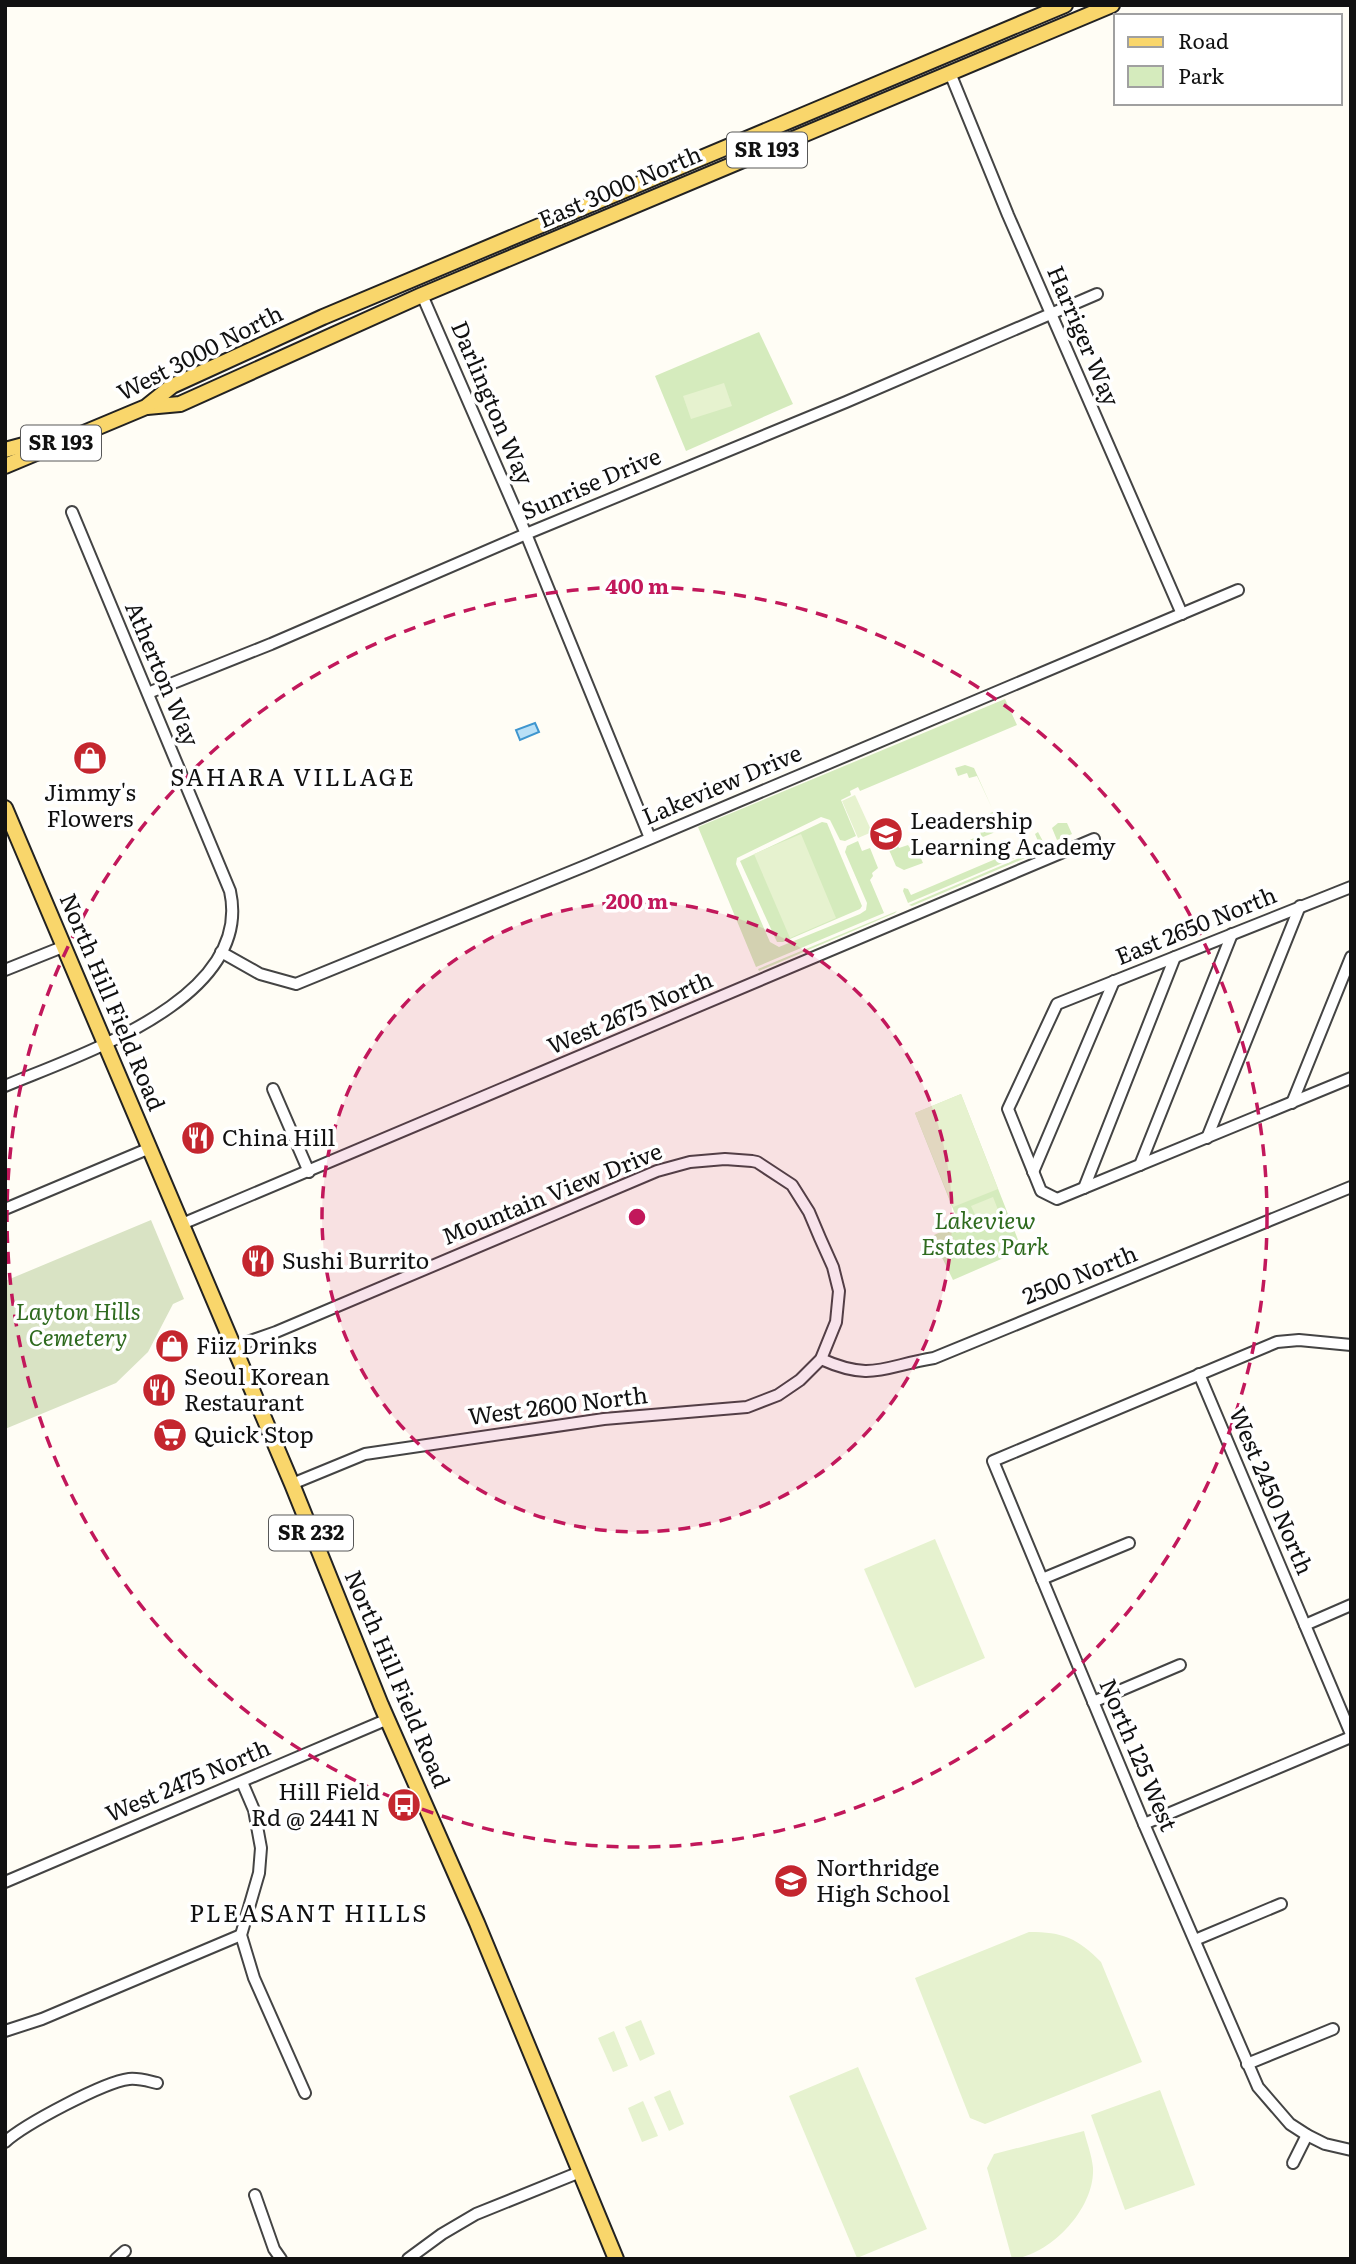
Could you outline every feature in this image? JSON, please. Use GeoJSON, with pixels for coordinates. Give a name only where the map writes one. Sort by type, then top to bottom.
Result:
{"type":"FeatureCollection","features":[{"type":"Feature","properties":{"kind":"main road","name":"East 3000 North"},"geometry":{"type":"LineString","coordinates":[[414,278],[1065,5]]}},
{"type":"Feature","properties":{"kind":"main road","name":"East 3000 North"},"geometry":{"type":"LineString","coordinates":[[146,407],[180,404],[422,295],[1112,5]]}},
{"type":"Feature","properties":{"kind":"main road"},"geometry":{"type":"LineString","coordinates":[[422,295],[426,283],[499,251],[505,247],[510,237]]}},
{"type":"Feature","properties":{"kind":"main road","name":"West 3000 North"},"geometry":{"type":"LineString","coordinates":[[5,466],[146,407],[172,386],[414,278]]}},
{"type":"Feature","properties":{"kind":"main road"},"geometry":{"type":"LineString","coordinates":[[5,450],[117,419]]}},
{"type":"Feature","properties":{"kind":"main road","name":"North Hill Field Road"},"geometry":{"type":"LineString","coordinates":[[5,808],[292,1484],[328,1578],[477,1923],[616,2259]]}},
{"type":"Feature","properties":{"kind":"street","name":"Harriger Way"},"geometry":{"type":"LineString","coordinates":[[950,73],[1051,314],[1182,614]]}},
{"type":"Feature","properties":{"kind":"street","name":"Sunrise Drive"},"geometry":{"type":"LineString","coordinates":[[148,693],[271,644],[1097,294]]}},
{"type":"Feature","properties":{"kind":"street","name":"Darlington Way"},"geometry":{"type":"LineString","coordinates":[[422,295],[526,534],[650,838]]}},
{"type":"Feature","properties":{"kind":"street","name":"Atherton Way"},"geometry":{"type":"LineString","coordinates":[[72,512],[230,891],[234,910],[221,952]]}},
{"type":"Feature","properties":{"kind":"street","name":"Lakeview Drive"},"geometry":{"type":"LineString","coordinates":[[221,952],[260,974],[296,984],[1238,590]]}},
{"type":"Feature","properties":{"kind":"street","name":"West 2675 North"},"geometry":{"type":"LineString","coordinates":[[182,1224],[1094,839]]}},
{"type":"Feature","properties":{"kind":"street","name":"East 2650 North"},"geometry":{"type":"LineString","coordinates":[[1033,1172],[1008,1109],[1057,1004],[1351,887]]}},
{"type":"Feature","properties":{"kind":"street"},"geometry":{"type":"LineString","coordinates":[[1207,1138],[1300,906]]}},
{"type":"Feature","properties":{"kind":"street"},"geometry":{"type":"LineString","coordinates":[[1140,1165],[1232,934]]}},
{"type":"Feature","properties":{"kind":"street"},"geometry":{"type":"LineString","coordinates":[[5,970],[65,946]]}},
{"type":"Feature","properties":{"kind":"street"},"geometry":{"type":"LineString","coordinates":[[5,1086],[151,1021],[194,989],[221,952]]}},
{"type":"Feature","properties":{"kind":"street"},"geometry":{"type":"LineString","coordinates":[[1084,1188],[1175,957]]}},
{"type":"Feature","properties":{"kind":"street"},"geometry":{"type":"LineString","coordinates":[[1292,1102],[1351,957]]}},
{"type":"Feature","properties":{"kind":"street"},"geometry":{"type":"LineString","coordinates":[[1114,981],[1033,1172],[1041,1191],[1057,1199],[1351,1078]]}},
{"type":"Feature","properties":{"kind":"street"},"geometry":{"type":"LineString","coordinates":[[273,1089],[309,1172]]}},
{"type":"Feature","properties":{"kind":"street"},"geometry":{"type":"LineString","coordinates":[[5,1209],[150,1148]]}},
{"type":"Feature","properties":{"kind":"street","name":"Mountain View Drive"},"geometry":{"type":"LineString","coordinates":[[233,1347],[276,1332],[657,1171],[690,1161],[725,1159],[757,1162],[792,1185],[809,1212],[833,1267],[839,1291],[836,1322],[821,1359]]}},
{"type":"Feature","properties":{"kind":"street","name":"2500 North"},"geometry":{"type":"LineString","coordinates":[[821,1359],[836,1366],[867,1372],[934,1358],[1351,1187]]}},
{"type":"Feature","properties":{"kind":"street"},"geometry":{"type":"LineString","coordinates":[[1199,1374],[1277,1342],[1300,1340],[1351,1345]]}},
{"type":"Feature","properties":{"kind":"street","name":"West 2600 North"},"geometry":{"type":"LineString","coordinates":[[292,1484],[365,1454],[604,1419],[747,1406],[778,1395],[800,1380],[821,1359]]}},
{"type":"Feature","properties":{"kind":"street","name":"North 125 West"},"geometry":{"type":"LineString","coordinates":[[1199,1374],[993,1461],[1144,1824],[1258,2087],[1290,2123],[1307,2135],[1325,2144],[1351,2150]]}},
{"type":"Feature","properties":{"kind":"street","name":"West 2450 North"},"geometry":{"type":"LineString","coordinates":[[1199,1374],[1351,1736]]}},
{"type":"Feature","properties":{"kind":"street"},"geometry":{"type":"LineString","coordinates":[[1042,1579],[1129,1543]]}},
{"type":"Feature","properties":{"kind":"street"},"geometry":{"type":"LineString","coordinates":[[1305,1625],[1351,1605]]}},
{"type":"Feature","properties":{"kind":"street"},"geometry":{"type":"LineString","coordinates":[[1093,1702],[1180,1665]]}},
{"type":"Feature","properties":{"kind":"street","name":"West 2475 North"},"geometry":{"type":"LineString","coordinates":[[5,1882],[388,1719]]}},
{"type":"Feature","properties":{"kind":"street"},"geometry":{"type":"LineString","coordinates":[[1144,1824],[1351,1736]]}},
{"type":"Feature","properties":{"kind":"street"},"geometry":{"type":"LineString","coordinates":[[242,1782],[254,1810],[261,1847],[259,1873],[242,1935],[254,1978],[305,2093]]}},
{"type":"Feature","properties":{"kind":"street"},"geometry":{"type":"LineString","coordinates":[[1195,1940],[1281,1904]]}},
{"type":"Feature","properties":{"kind":"street"},"geometry":{"type":"LineString","coordinates":[[5,2031],[41,2019],[242,1935]]}},
{"type":"Feature","properties":{"kind":"street"},"geometry":{"type":"LineString","coordinates":[[1247,2064],[1333,2029]]}},
{"type":"Feature","properties":{"kind":"street"},"geometry":{"type":"LineString","coordinates":[[5,2142],[38,2119],[106,2086],[127,2079],[157,2083]]}},
{"type":"Feature","properties":{"kind":"street"},"geometry":{"type":"LineString","coordinates":[[1293,2163],[1307,2135]]}},
{"type":"Feature","properties":{"kind":"street"},"geometry":{"type":"LineString","coordinates":[[408,2259],[476,2214],[580,2172]]}},
{"type":"Feature","properties":{"kind":"street"},"geometry":{"type":"LineString","coordinates":[[255,2195],[274,2249],[281,2259]]}},
{"type":"Feature","properties":{"kind":"green space"},"geometry":{"type":"Polygon","coordinates":[[[759,332],[793,404],[686,451],[655,376],[759,332]]]}},
{"type":"Feature","properties":{"kind":"green space"},"geometry":{"type":"Polygon","coordinates":[[[724,383],[732,406],[691,419],[683,396],[724,383]]]}},
{"type":"Feature","properties":{"kind":"green space"},"geometry":{"type":"Polygon","coordinates":[[[1005,699],[1017,725],[860,791],[858,787],[850,791],[851,795],[841,800],[856,836],[845,841],[840,840],[830,820],[821,817],[737,858],[736,864],[770,942],[779,947],[866,910],[867,903],[845,852],[847,846],[858,841],[862,851],[870,848],[878,868],[872,873],[870,880],[884,913],[756,967],[698,827],[1005,699]]]}},
{"type":"Feature","properties":{"kind":"green space"},"geometry":{"type":"Polygon","coordinates":[[[965,765],[974,768],[992,808],[977,776],[969,778],[967,773],[958,776],[955,768],[965,765]]]}},
{"type":"Feature","properties":{"kind":"green space"},"geometry":{"type":"Polygon","coordinates":[[[855,795],[872,832],[858,838],[842,801],[855,795]]]}},
{"type":"Feature","properties":{"kind":"green space"},"geometry":{"type":"Polygon","coordinates":[[[993,812],[997,823],[993,833],[958,847],[993,825],[990,813],[993,812]]]}},
{"type":"Feature","properties":{"kind":"green space"},"geometry":{"type":"Polygon","coordinates":[[[822,822],[827,823],[862,906],[783,942],[777,942],[740,861],[822,822]]]}},
{"type":"Feature","properties":{"kind":"green space"},"geometry":{"type":"Polygon","coordinates":[[[1058,823],[1067,823],[1072,834],[1057,840],[1052,828],[1058,823]]]}},
{"type":"Feature","properties":{"kind":"green space"},"geometry":{"type":"Polygon","coordinates":[[[892,832],[899,848],[908,845],[913,853],[919,854],[923,863],[904,870],[896,866],[883,836],[892,832]]]}},
{"type":"Feature","properties":{"kind":"green space"},"geometry":{"type":"Polygon","coordinates":[[[1038,832],[1045,845],[908,903],[904,888],[908,889],[911,895],[1038,841],[1035,834],[1038,832]]]}},
{"type":"Feature","properties":{"kind":"green space"},"geometry":{"type":"Polygon","coordinates":[[[801,834],[836,918],[790,938],[754,854],[801,834]]]}},
{"type":"Feature","properties":{"kind":"green space"},"geometry":{"type":"Polygon","coordinates":[[[1045,847],[1044,850],[909,905],[1045,847]]]}},
{"type":"Feature","properties":{"kind":"green space"},"geometry":{"type":"Polygon","coordinates":[[[897,911],[759,971],[758,969],[897,911]]]}},
{"type":"Feature","properties":{"kind":"green space","name":"Lakeview Estates Park"},"geometry":{"type":"Polygon","coordinates":[[[961,1094],[1022,1250],[953,1280],[933,1239],[934,1235],[959,1224],[915,1113],[961,1094]]]}},
{"type":"Feature","properties":{"kind":"green space"},"geometry":{"type":"Polygon","coordinates":[[[961,1094],[998,1189],[953,1207],[915,1113],[961,1094]]]}},
{"type":"Feature","properties":{"kind":"green space"},"geometry":{"type":"Polygon","coordinates":[[[993,1197],[1000,1215],[979,1223],[971,1206],[993,1197]]]}},
{"type":"Feature","properties":{"kind":"green space","name":"Layton Hills Cemetery"},"geometry":{"type":"Polygon","coordinates":[[[151,1220],[184,1299],[173,1304],[148,1352],[116,1383],[5,1429],[5,1281],[151,1220]]]}},
{"type":"Feature","properties":{"kind":"green space"},"geometry":{"type":"Polygon","coordinates":[[[935,1539],[985,1658],[915,1688],[864,1569],[935,1539]]]}},
{"type":"Feature","properties":{"kind":"green space"},"geometry":{"type":"Polygon","coordinates":[[[1029,1932],[1051,1933],[1069,1938],[1101,1962],[1142,2062],[985,2124],[970,2118],[915,1978],[1029,1932]]]}},
{"type":"Feature","properties":{"kind":"green space"},"geometry":{"type":"Polygon","coordinates":[[[641,2020],[655,2054],[640,2061],[625,2027],[641,2020]]]}},
{"type":"Feature","properties":{"kind":"green space"},"geometry":{"type":"Polygon","coordinates":[[[614,2031],[628,2066],[613,2072],[598,2038],[614,2031]]]}},
{"type":"Feature","properties":{"kind":"green space"},"geometry":{"type":"Polygon","coordinates":[[[858,2067],[927,2229],[857,2258],[789,2096],[858,2067]]]}},
{"type":"Feature","properties":{"kind":"green space"},"geometry":{"type":"Polygon","coordinates":[[[670,2090],[684,2124],[669,2131],[654,2097],[670,2090]]]}},
{"type":"Feature","properties":{"kind":"green space"},"geometry":{"type":"Polygon","coordinates":[[[1160,2090],[1195,2185],[1125,2210],[1091,2115],[1160,2090]]]}},
{"type":"Feature","properties":{"kind":"green space"},"geometry":{"type":"Polygon","coordinates":[[[643,2101],[658,2136],[642,2142],[628,2108],[643,2101]]]}},
{"type":"Feature","properties":{"kind":"green space"},"geometry":{"type":"Polygon","coordinates":[[[1084,2131],[1093,2168],[1087,2199],[1068,2227],[1055,2239],[1027,2256],[1012,2259],[987,2168],[994,2154],[1084,2131]]]}},
{"type":"Feature","properties":{"kind":"water"},"geometry":{"type":"Polygon","coordinates":[[[535,723],[539,732],[520,740],[516,730],[535,723]]]}},
{"type":"Feature","properties":{"kind":"place","name":"Jimmy's Flowers"},"geometry":{"type":"Point","coordinates":[90,758]}},
{"type":"Feature","properties":{"kind":"place","name":"Leadership Learning Academy"},"geometry":{"type":"Point","coordinates":[886,834]}},
{"type":"Feature","properties":{"kind":"place","name":"China Hill"},"geometry":{"type":"Point","coordinates":[198,1138]}},
{"type":"Feature","properties":{"kind":"place","name":"Sushi Burrito"},"geometry":{"type":"Point","coordinates":[258,1261]}},
{"type":"Feature","properties":{"kind":"place","name":"Fiiz Drinks"},"geometry":{"type":"Point","coordinates":[172,1346]}},
{"type":"Feature","properties":{"kind":"place","name":"Seoul Korean Restaurant"},"geometry":{"type":"Point","coordinates":[159,1390]}},
{"type":"Feature","properties":{"kind":"place","name":"Quick Stop"},"geometry":{"type":"Point","coordinates":[170,1435]}},
{"type":"Feature","properties":{"kind":"place","name":"Hill Field Rd @ 2441 N"},"geometry":{"type":"Point","coordinates":[404,1805]}},
{"type":"Feature","properties":{"kind":"place","name":"Northridge High School"},"geometry":{"type":"Point","coordinates":[791,1881]}},
{"type":"Feature","properties":{"kind":"district","name":"SAHARA VILLAGE"},"geometry":{"type":"Point","coordinates":[293,778]}},
{"type":"Feature","properties":{"kind":"district","name":"PLEASANT HILLS"},"geometry":{"type":"Point","coordinates":[309,1914]}}]}
